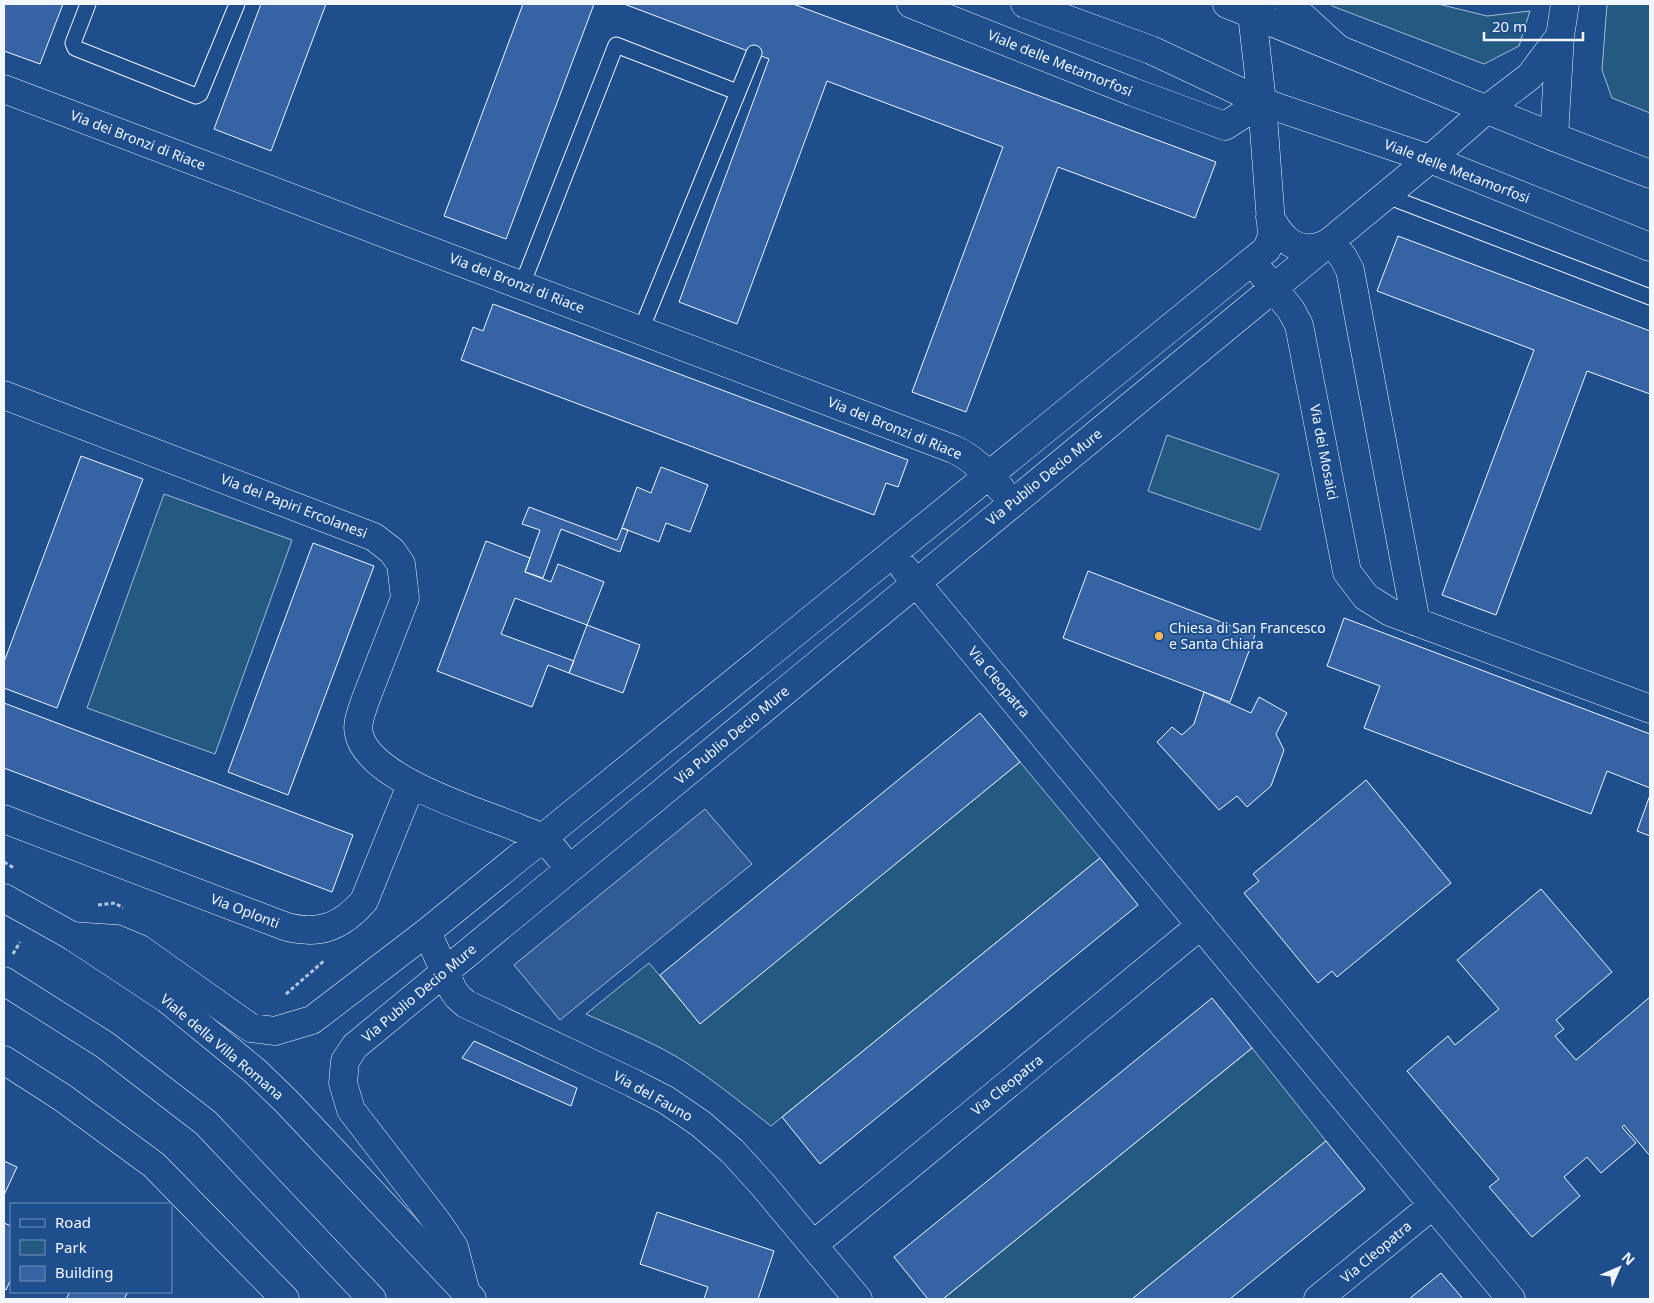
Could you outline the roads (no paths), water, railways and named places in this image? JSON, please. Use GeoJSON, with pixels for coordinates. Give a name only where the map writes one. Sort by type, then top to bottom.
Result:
{"type":"FeatureCollection","features":[{"type":"Feature","properties":{"kind":"street","name":"Viale delle Metamorfosi"},"geometry":{"type":"LineString","coordinates":[[911,4],[1133,92],[1225,126],[1262,102]]}},
{"type":"Feature","properties":{"kind":"street","name":"Viale delle Metamorfosi"},"geometry":{"type":"LineString","coordinates":[[1025,4],[1151,50],[1262,102],[1430,159],[1650,247]]}},
{"type":"Feature","properties":{"kind":"street"},"geometry":{"type":"LineString","coordinates":[[1226,4],[1257,9],[1338,49],[1554,137],[1642,166]]}},
{"type":"Feature","properties":{"kind":"street"},"geometry":{"type":"LineString","coordinates":[[1288,4],[1338,49]]}},
{"type":"Feature","properties":{"kind":"street"},"geometry":{"type":"LineString","coordinates":[[1554,137],[1560,36],[1565,4]]}},
{"type":"Feature","properties":{"kind":"street","name":"Via Publio Decio Mure"},"geometry":{"type":"LineString","coordinates":[[72,936],[116,939],[140,949],[250,1028],[275,1031],[312,1020],[426,932],[1267,249],[1272,236],[1257,9]]}},
{"type":"Feature","properties":{"kind":"street","name":"Via Publio Decio Mure"},"geometry":{"type":"LineString","coordinates":[[469,1296],[454,1247],[438,1223],[351,1110],[343,1084],[345,1061],[355,1046],[1387,196],[1487,109],[1530,76],[1560,36]]}},
{"type":"Feature","properties":{"kind":"street","name":"Via dei Bronzi di Riace"},"geometry":{"type":"LineString","coordinates":[[4,89],[953,449],[964,454],[989,475],[1013,503]]}},
{"type":"Feature","properties":{"kind":"street","name":"Via Publio Decio Mure"},"geometry":{"type":"LineString","coordinates":[[1270,217],[1278,233],[1287,241],[1299,247],[1312,248],[1331,242]]}},
{"type":"Feature","properties":{"kind":"street"},"geometry":{"type":"LineString","coordinates":[[1331,242],[1343,257],[1350,270],[1416,622]]}},
{"type":"Feature","properties":{"kind":"street","name":"Via dei Mosaici"},"geometry":{"type":"LineString","coordinates":[[1252,262],[1291,310],[1299,325],[1347,572],[1366,598],[1390,612],[1650,709]]}},
{"type":"Feature","properties":{"kind":"street","name":"Via dei Papiri Ercolanesi"},"geometry":{"type":"LineString","coordinates":[[4,395],[374,537],[392,551],[401,564],[405,598],[365,701],[358,733],[362,744],[370,755],[384,768],[411,785],[542,838]]}},
{"type":"Feature","properties":{"kind":"street","name":"Via Cleopatra"},"geometry":{"type":"LineString","coordinates":[[892,553],[1511,1299]]}},
{"type":"Feature","properties":{"kind":"street","name":"Via Oplonti"},"geometry":{"type":"LineString","coordinates":[[4,819],[287,927],[316,931],[339,923],[364,901],[411,785]]}},
{"type":"Feature","properties":{"kind":"street"},"geometry":{"type":"LineString","coordinates":[[542,838],[569,869]]}},
{"type":"Feature","properties":{"kind":"street","name":"Viale della Villa Romana"},"geometry":{"type":"LineString","coordinates":[[4,898],[72,936],[167,999],[255,1071],[287,1102],[469,1296]]}},
{"type":"Feature","properties":{"kind":"street","name":"Via Cleopatra"},"geometry":{"type":"LineString","coordinates":[[813,1244],[1201,925]]}},
{"type":"Feature","properties":{"kind":"street","name":"Via del Fauno"},"geometry":{"type":"LineString","coordinates":[[426,932],[453,990],[466,1004],[633,1082],[666,1100],[701,1124],[732,1151],[858,1299]]}},
{"type":"Feature","properties":{"kind":"street"},"geometry":{"type":"LineString","coordinates":[[4,981],[105,1045],[206,1123],[372,1299]]}},
{"type":"Feature","properties":{"kind":"street"},"geometry":{"type":"LineString","coordinates":[[4,1060],[63,1098],[154,1165],[285,1299]]}},
{"type":"Feature","properties":{"kind":"street","name":"Via Cleopatra"},"geometry":{"type":"LineString","coordinates":[[1318,1299],[1433,1205]]}},
{"type":"Feature","properties":{"kind":"lane"},"geometry":{"type":"LineString","coordinates":[[88,4],[73,43],[75,48],[196,96],[200,94],[237,4]]}},
{"type":"Feature","properties":{"kind":"lane"},"geometry":{"type":"LineString","coordinates":[[522,285],[616,45],[737,92]]}},
{"type":"Feature","properties":{"kind":"lane"},"geometry":{"type":"LineString","coordinates":[[641,330],[754,52]]}},
{"type":"Feature","properties":{"kind":"lane"},"geometry":{"type":"LineString","coordinates":[[1387,196],[1650,297]]}},
{"type":"Feature","properties":{"kind":"place","name":"Chiesa di San Francesco e Santa Chiara"},"geometry":{"type":"Point","coordinates":[1159,636]}}]}
